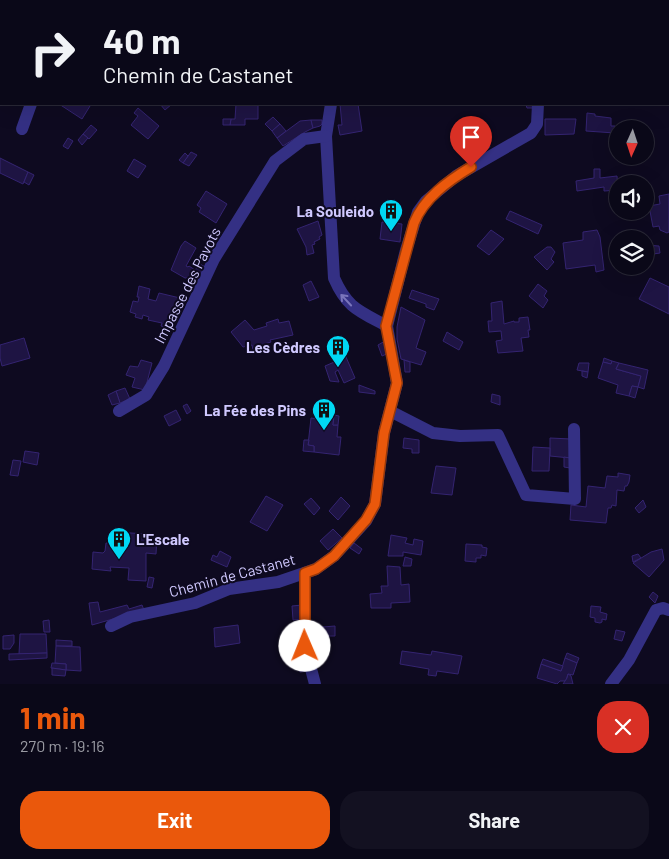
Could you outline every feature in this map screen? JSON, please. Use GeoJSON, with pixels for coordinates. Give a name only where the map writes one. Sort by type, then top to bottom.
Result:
{"type":"FeatureCollection","features":[{"type":"Feature","properties":{"kind":"street"},"geometry":{"type":"LineString","coordinates":[[22,129],[31,105]]}},
{"type":"Feature","properties":{"kind":"street"},"geometry":{"type":"LineString","coordinates":[[331,105],[326,136],[334,278],[341,295],[355,309],[386,326]]}},
{"type":"Feature","properties":{"kind":"street","name":"Chemin de Castanet"},"geometry":{"type":"LineString","coordinates":[[111,626],[130,617],[195,603],[229,589],[278,582],[316,569],[334,556],[366,520],[375,504],[384,433],[397,383],[386,326],[418,212],[426,201],[456,176],[531,133],[537,124],[538,105]]}},
{"type":"Feature","properties":{"kind":"street","name":"Impasse des Pavots"},"geometry":{"type":"LineString","coordinates":[[119,412],[146,395],[164,366],[214,259],[275,161],[304,139],[326,136]]}},
{"type":"Feature","properties":{"kind":"street"},"geometry":{"type":"LineString","coordinates":[[390,411],[433,433],[460,436],[498,434],[526,495],[575,499],[574,429]]}},
{"type":"Feature","properties":{"kind":"street"},"geometry":{"type":"LineString","coordinates":[[305,573],[305,646],[315,684]]}},
{"type":"Feature","properties":{"kind":"street"},"geometry":{"type":"LineString","coordinates":[[611,684],[629,660],[656,610],[663,608],[669,610]]}},
{"type":"Feature","properties":{"kind":"building"},"geometry":{"type":"Polygon","coordinates":[[[61,105],[88,105],[90,106],[82,119],[61,105]]]}},
{"type":"Feature","properties":{"kind":"building"},"geometry":{"type":"Polygon","coordinates":[[[161,105],[171,105],[165,110],[161,105]]]}},
{"type":"Feature","properties":{"kind":"building"},"geometry":{"type":"Polygon","coordinates":[[[236,105],[258,105],[258,119],[245,119],[245,125],[230,125],[231,119],[235,119],[236,105]]]}},
{"type":"Feature","properties":{"kind":"building"},"geometry":{"type":"Polygon","coordinates":[[[340,105],[358,105],[362,131],[340,135],[338,125],[342,125],[340,105]]]}},
{"type":"Feature","properties":{"kind":"building"},"geometry":{"type":"Polygon","coordinates":[[[526,105],[535,105],[535,108],[527,108],[526,105]]]}},
{"type":"Feature","properties":{"kind":"building"},"geometry":{"type":"Polygon","coordinates":[[[138,108],[159,126],[148,139],[131,125],[138,116],[134,113],[138,108]]]}},
{"type":"Feature","properties":{"kind":"building"},"geometry":{"type":"Polygon","coordinates":[[[587,113],[611,118],[609,120],[609,133],[586,131],[587,113]]]}},
{"type":"Feature","properties":{"kind":"building"},"geometry":{"type":"Polygon","coordinates":[[[273,117],[280,124],[272,131],[265,124],[273,117]]]}},
{"type":"Feature","properties":{"kind":"building"},"geometry":{"type":"Polygon","coordinates":[[[223,119],[231,119],[230,125],[223,125],[223,119]]]}},
{"type":"Feature","properties":{"kind":"building"},"geometry":{"type":"Polygon","coordinates":[[[545,119],[576,119],[574,134],[545,135],[545,119]]]}},
{"type":"Feature","properties":{"kind":"building"},"geometry":{"type":"Polygon","coordinates":[[[311,120],[313,128],[283,146],[277,138],[300,121],[311,120]]]}},
{"type":"Feature","properties":{"kind":"building"},"geometry":{"type":"Polygon","coordinates":[[[311,120],[322,120],[322,124],[313,128],[311,120]]]}},
{"type":"Feature","properties":{"kind":"building"},"geometry":{"type":"Polygon","coordinates":[[[280,124],[286,131],[277,138],[272,131],[280,124]]]}},
{"type":"Feature","properties":{"kind":"building"},"geometry":{"type":"Polygon","coordinates":[[[91,125],[97,130],[89,139],[83,134],[91,125]]]}},
{"type":"Feature","properties":{"kind":"building"},"geometry":{"type":"Polygon","coordinates":[[[83,134],[88,138],[82,145],[78,140],[83,134]]]}},
{"type":"Feature","properties":{"kind":"building"},"geometry":{"type":"Polygon","coordinates":[[[68,138],[73,141],[68,149],[63,146],[68,138]]]}},
{"type":"Feature","properties":{"kind":"building"},"geometry":{"type":"Polygon","coordinates":[[[487,140],[490,147],[476,154],[472,147],[487,140]]]}},
{"type":"Feature","properties":{"kind":"building"},"geometry":{"type":"Polygon","coordinates":[[[191,152],[197,155],[189,166],[183,163],[191,152]]]}},
{"type":"Feature","properties":{"kind":"building"},"geometry":{"type":"Polygon","coordinates":[[[185,153],[188,156],[183,163],[179,160],[185,153]]]}},
{"type":"Feature","properties":{"kind":"building"},"geometry":{"type":"Polygon","coordinates":[[[0,158],[28,172],[23,184],[0,173],[0,158]]]}},
{"type":"Feature","properties":{"kind":"building"},"geometry":{"type":"Polygon","coordinates":[[[134,159],[146,166],[138,178],[127,171],[134,159]]]}},
{"type":"Feature","properties":{"kind":"building"},"geometry":{"type":"Polygon","coordinates":[[[594,169],[600,169],[600,178],[609,177],[609,191],[604,191],[604,187],[577,191],[576,181],[594,178],[594,169]]]}},
{"type":"Feature","properties":{"kind":"building"},"geometry":{"type":"Polygon","coordinates":[[[28,172],[34,175],[29,185],[24,182],[28,172]]]}},
{"type":"Feature","properties":{"kind":"building"},"geometry":{"type":"Polygon","coordinates":[[[206,191],[227,204],[216,223],[199,212],[201,208],[197,205],[206,191]]]}},
{"type":"Feature","properties":{"kind":"building"},"geometry":{"type":"Polygon","coordinates":[[[669,194],[669,232],[667,233],[660,230],[659,226],[653,227],[652,220],[654,220],[654,205],[660,204],[659,196],[669,194]]]}},
{"type":"Feature","properties":{"kind":"building"},"geometry":{"type":"Polygon","coordinates":[[[510,211],[542,225],[538,234],[506,219],[510,211]]]}},
{"type":"Feature","properties":{"kind":"building"},"geometry":{"type":"Polygon","coordinates":[[[318,221],[322,235],[312,245],[314,253],[307,255],[306,247],[297,229],[318,221]]]}},
{"type":"Feature","properties":{"kind":"building","name":"La Souleido"},"geometry":{"type":"Polygon","coordinates":[[[382,222],[402,224],[400,242],[380,239],[382,222]]]}},
{"type":"Feature","properties":{"kind":"building"},"geometry":{"type":"Polygon","coordinates":[[[491,230],[504,239],[489,255],[477,246],[491,230]]]}},
{"type":"Feature","properties":{"kind":"building"},"geometry":{"type":"Polygon","coordinates":[[[597,230],[600,237],[604,270],[596,272],[595,265],[566,269],[563,243],[583,240],[583,232],[597,230]]]}},
{"type":"Feature","properties":{"kind":"building"},"geometry":{"type":"Polygon","coordinates":[[[185,241],[196,248],[186,266],[195,270],[200,264],[207,268],[202,277],[185,278],[171,270],[185,241]]]}},
{"type":"Feature","properties":{"kind":"building"},"geometry":{"type":"Polygon","coordinates":[[[654,246],[659,246],[660,253],[654,254],[654,246]]]}},
{"type":"Feature","properties":{"kind":"building"},"geometry":{"type":"Polygon","coordinates":[[[547,247],[551,247],[555,252],[551,259],[554,262],[547,270],[534,257],[547,247]]]}},
{"type":"Feature","properties":{"kind":"building"},"geometry":{"type":"Polygon","coordinates":[[[650,278],[669,287],[669,314],[639,299],[650,278]]]}},
{"type":"Feature","properties":{"kind":"building"},"geometry":{"type":"Polygon","coordinates":[[[311,281],[319,297],[309,301],[303,285],[311,281]]]}},
{"type":"Feature","properties":{"kind":"building"},"geometry":{"type":"Polygon","coordinates":[[[538,284],[547,291],[544,296],[548,300],[543,308],[529,296],[538,284]]]}},
{"type":"Feature","properties":{"kind":"building"},"geometry":{"type":"Polygon","coordinates":[[[139,286],[150,289],[148,299],[156,301],[159,293],[180,298],[178,306],[174,306],[169,328],[161,326],[162,323],[148,320],[149,317],[143,315],[142,319],[135,317],[136,314],[130,312],[133,301],[138,302],[139,286]]]}},
{"type":"Feature","properties":{"kind":"building"},"geometry":{"type":"Polygon","coordinates":[[[412,290],[439,299],[434,310],[426,307],[426,304],[409,298],[412,290]]]}},
{"type":"Feature","properties":{"kind":"building"},"geometry":{"type":"Polygon","coordinates":[[[502,301],[504,324],[514,321],[519,322],[519,318],[528,317],[529,337],[521,338],[523,351],[498,353],[496,341],[502,340],[501,331],[489,332],[488,321],[492,321],[491,303],[502,301]]]}},
{"type":"Feature","properties":{"kind":"building"},"geometry":{"type":"Polygon","coordinates":[[[401,307],[425,320],[416,348],[426,352],[421,365],[401,359],[397,327],[401,307]]]}},
{"type":"Feature","properties":{"kind":"building"},"geometry":{"type":"Polygon","coordinates":[[[278,319],[279,323],[289,321],[293,335],[270,340],[271,342],[257,346],[258,348],[253,350],[252,345],[243,347],[231,332],[245,320],[254,330],[267,326],[266,323],[278,319]]]}},
{"type":"Feature","properties":{"kind":"building"},"geometry":{"type":"Polygon","coordinates":[[[447,332],[463,342],[459,350],[443,341],[447,332]]]}},
{"type":"Feature","properties":{"kind":"building"},"geometry":{"type":"Polygon","coordinates":[[[24,338],[30,358],[2,366],[0,345],[24,338]]]}},
{"type":"Feature","properties":{"kind":"building"},"geometry":{"type":"Polygon","coordinates":[[[385,341],[389,353],[382,356],[378,345],[385,341]]]}},
{"type":"Feature","properties":{"kind":"building","name":"Les Cèdres"},"geometry":{"type":"Polygon","coordinates":[[[346,357],[355,378],[344,383],[338,370],[335,372],[339,382],[330,381],[325,366],[346,357]]]}},
{"type":"Feature","properties":{"kind":"building"},"geometry":{"type":"Polygon","coordinates":[[[604,358],[612,361],[611,364],[603,362],[604,358]]]}},
{"type":"Feature","properties":{"kind":"building"},"geometry":{"type":"Polygon","coordinates":[[[141,360],[152,363],[145,390],[132,387],[135,378],[126,375],[130,366],[138,367],[141,360]]]}},
{"type":"Feature","properties":{"kind":"building"},"geometry":{"type":"Polygon","coordinates":[[[404,360],[410,362],[410,372],[405,372],[404,360]]]}},
{"type":"Feature","properties":{"kind":"building"},"geometry":{"type":"Polygon","coordinates":[[[612,361],[619,363],[616,369],[641,376],[638,387],[632,386],[629,396],[616,393],[618,385],[598,378],[603,362],[611,364],[612,361]]]}},
{"type":"Feature","properties":{"kind":"building"},"geometry":{"type":"Polygon","coordinates":[[[579,363],[589,363],[588,372],[577,370],[579,363]]]}},
{"type":"Feature","properties":{"kind":"building"},"geometry":{"type":"Polygon","coordinates":[[[619,363],[648,370],[644,389],[638,387],[641,376],[616,369],[619,363]]]}},
{"type":"Feature","properties":{"kind":"building"},"geometry":{"type":"Polygon","coordinates":[[[582,371],[588,372],[587,378],[582,376],[582,371]]]}},
{"type":"Feature","properties":{"kind":"building"},"geometry":{"type":"Polygon","coordinates":[[[359,385],[375,391],[375,394],[359,392],[359,385]]]}},
{"type":"Feature","properties":{"kind":"building"},"geometry":{"type":"Polygon","coordinates":[[[632,386],[638,387],[635,398],[629,396],[632,386]]]}},
{"type":"Feature","properties":{"kind":"building"},"geometry":{"type":"Polygon","coordinates":[[[125,388],[130,399],[120,403],[116,391],[125,388]]]}},
{"type":"Feature","properties":{"kind":"building"},"geometry":{"type":"Polygon","coordinates":[[[116,391],[120,403],[112,405],[108,395],[116,391]]]}},
{"type":"Feature","properties":{"kind":"building"},"geometry":{"type":"Polygon","coordinates":[[[492,394],[500,396],[500,405],[491,402],[492,394]]]}},
{"type":"Feature","properties":{"kind":"building"},"geometry":{"type":"Polygon","coordinates":[[[187,404],[191,411],[187,414],[183,406],[187,404]]]}},
{"type":"Feature","properties":{"kind":"building"},"geometry":{"type":"Polygon","coordinates":[[[176,410],[181,420],[169,426],[164,416],[176,410]]]}},
{"type":"Feature","properties":{"kind":"building","name":"La Fée des Pins"},"geometry":{"type":"Polygon","coordinates":[[[326,415],[334,415],[333,425],[338,425],[337,437],[341,437],[339,455],[314,452],[314,446],[308,445],[311,418],[325,420],[326,415]]]}},
{"type":"Feature","properties":{"kind":"building"},"geometry":{"type":"Polygon","coordinates":[[[334,415],[339,416],[338,425],[333,425],[334,415]]]}},
{"type":"Feature","properties":{"kind":"building"},"geometry":{"type":"Polygon","coordinates":[[[404,438],[419,440],[419,453],[412,453],[412,449],[403,448],[404,438]]]}},
{"type":"Feature","properties":{"kind":"building"},"geometry":{"type":"Polygon","coordinates":[[[550,438],[571,439],[570,458],[550,456],[550,438]]]}},
{"type":"Feature","properties":{"kind":"building"},"geometry":{"type":"Polygon","coordinates":[[[304,440],[309,440],[308,445],[314,446],[314,452],[303,451],[304,440]]]}},
{"type":"Feature","properties":{"kind":"building"},"geometry":{"type":"Polygon","coordinates":[[[533,447],[550,448],[549,471],[532,471],[533,447]]]}},
{"type":"Feature","properties":{"kind":"building"},"geometry":{"type":"Polygon","coordinates":[[[25,451],[39,453],[37,465],[23,462],[25,451]]]}},
{"type":"Feature","properties":{"kind":"building"},"geometry":{"type":"Polygon","coordinates":[[[564,457],[570,458],[570,468],[564,467],[564,457]]]}},
{"type":"Feature","properties":{"kind":"building"},"geometry":{"type":"Polygon","coordinates":[[[13,460],[21,461],[18,476],[10,475],[13,460]]]}},
{"type":"Feature","properties":{"kind":"building"},"geometry":{"type":"Polygon","coordinates":[[[436,466],[456,468],[452,495],[431,493],[436,466]]]}},
{"type":"Feature","properties":{"kind":"building"},"geometry":{"type":"Polygon","coordinates":[[[618,473],[630,475],[629,482],[625,486],[624,491],[617,490],[616,506],[612,505],[611,508],[608,508],[606,523],[570,520],[571,505],[586,507],[588,486],[605,488],[607,476],[618,477],[618,473]]]}},
{"type":"Feature","properties":{"kind":"building"},"geometry":{"type":"Polygon","coordinates":[[[266,496],[283,505],[267,531],[250,522],[266,496]]]}},
{"type":"Feature","properties":{"kind":"building"},"geometry":{"type":"Polygon","coordinates":[[[341,497],[350,506],[338,520],[329,511],[341,497]]]}},
{"type":"Feature","properties":{"kind":"building"},"geometry":{"type":"Polygon","coordinates":[[[311,498],[320,508],[314,515],[304,504],[311,498]]]}},
{"type":"Feature","properties":{"kind":"building"},"geometry":{"type":"Polygon","coordinates":[[[643,500],[646,507],[639,513],[635,508],[643,500]]]}},
{"type":"Feature","properties":{"kind":"building"},"geometry":{"type":"Polygon","coordinates":[[[333,529],[342,538],[328,550],[320,541],[333,529]]]}},
{"type":"Feature","properties":{"kind":"building","name":"L'Escale"},"geometry":{"type":"Polygon","coordinates":[[[115,532],[147,534],[147,537],[157,537],[156,554],[146,553],[146,581],[128,580],[129,568],[110,567],[111,571],[92,569],[93,552],[103,553],[106,543],[114,543],[115,532]]]}},
{"type":"Feature","properties":{"kind":"building"},"geometry":{"type":"Polygon","coordinates":[[[391,535],[407,538],[405,543],[413,545],[414,539],[423,541],[421,555],[403,552],[403,556],[388,556],[391,535]]]}},
{"type":"Feature","properties":{"kind":"building"},"geometry":{"type":"Polygon","coordinates":[[[354,543],[362,549],[359,554],[350,548],[354,543]]]}},
{"type":"Feature","properties":{"kind":"building"},"geometry":{"type":"Polygon","coordinates":[[[466,544],[482,545],[482,547],[487,548],[486,556],[481,555],[481,558],[476,558],[476,562],[465,561],[466,544]]]}},
{"type":"Feature","properties":{"kind":"building"},"geometry":{"type":"Polygon","coordinates":[[[662,549],[664,560],[649,577],[633,563],[651,552],[662,549]]]}},
{"type":"Feature","properties":{"kind":"building"},"geometry":{"type":"Polygon","coordinates":[[[220,551],[231,557],[227,567],[211,560],[213,555],[217,557],[220,551]]]}},
{"type":"Feature","properties":{"kind":"building"},"geometry":{"type":"Polygon","coordinates":[[[638,554],[641,558],[633,562],[632,556],[638,554]]]}},
{"type":"Feature","properties":{"kind":"building"},"geometry":{"type":"Polygon","coordinates":[[[405,557],[412,559],[411,566],[403,566],[405,557]]]}},
{"type":"Feature","properties":{"kind":"building"},"geometry":{"type":"Polygon","coordinates":[[[387,566],[400,567],[401,585],[409,584],[410,602],[391,603],[391,608],[371,608],[370,594],[382,593],[381,586],[388,586],[387,566]]]}},
{"type":"Feature","properties":{"kind":"building"},"geometry":{"type":"Polygon","coordinates":[[[149,577],[154,578],[152,588],[147,587],[149,577]]]}},
{"type":"Feature","properties":{"kind":"building"},"geometry":{"type":"Polygon","coordinates":[[[653,592],[658,596],[655,603],[649,597],[653,592]]]}},
{"type":"Feature","properties":{"kind":"building"},"geometry":{"type":"Polygon","coordinates":[[[98,602],[100,612],[127,605],[129,609],[142,605],[144,610],[92,625],[89,603],[98,602]]]}},
{"type":"Feature","properties":{"kind":"building"},"geometry":{"type":"Polygon","coordinates":[[[302,605],[302,619],[293,620],[292,606],[302,605]]]}},
{"type":"Feature","properties":{"kind":"building"},"geometry":{"type":"Polygon","coordinates":[[[591,606],[601,607],[600,612],[607,614],[606,620],[602,619],[600,623],[595,622],[595,618],[590,617],[591,606]]]}},
{"type":"Feature","properties":{"kind":"building"},"geometry":{"type":"Polygon","coordinates":[[[49,620],[50,632],[44,632],[43,621],[49,620]]]}},
{"type":"Feature","properties":{"kind":"building"},"geometry":{"type":"Polygon","coordinates":[[[238,625],[240,643],[215,647],[214,628],[238,625]]]}},
{"type":"Feature","properties":{"kind":"building"},"geometry":{"type":"Polygon","coordinates":[[[335,626],[335,636],[310,636],[310,628],[335,626]]]}},
{"type":"Feature","properties":{"kind":"building"},"geometry":{"type":"Polygon","coordinates":[[[616,630],[625,632],[622,641],[614,639],[616,630]]]}},
{"type":"Feature","properties":{"kind":"building"},"geometry":{"type":"Polygon","coordinates":[[[20,634],[46,634],[47,653],[19,654],[20,634]]]}},
{"type":"Feature","properties":{"kind":"building"},"geometry":{"type":"Polygon","coordinates":[[[14,635],[14,643],[10,649],[3,649],[3,636],[14,635]]]}},
{"type":"Feature","properties":{"kind":"building"},"geometry":{"type":"Polygon","coordinates":[[[56,640],[72,641],[72,646],[56,646],[56,640]]]}},
{"type":"Feature","properties":{"kind":"building"},"geometry":{"type":"Polygon","coordinates":[[[56,646],[80,647],[81,671],[66,670],[66,664],[55,663],[56,646]]]}},
{"type":"Feature","properties":{"kind":"building"},"geometry":{"type":"Polygon","coordinates":[[[402,651],[431,655],[432,651],[462,656],[458,674],[437,671],[436,676],[428,675],[429,669],[400,664],[402,651]]]}},
{"type":"Feature","properties":{"kind":"building"},"geometry":{"type":"Polygon","coordinates":[[[47,653],[47,658],[9,660],[9,654],[47,653]]]}},
{"type":"Feature","properties":{"kind":"building"},"geometry":{"type":"Polygon","coordinates":[[[567,653],[579,658],[577,663],[565,658],[567,653]]]}},
{"type":"Feature","properties":{"kind":"building"},"geometry":{"type":"Polygon","coordinates":[[[565,658],[577,663],[573,675],[568,674],[566,681],[560,681],[557,684],[537,678],[541,664],[561,671],[565,658]]]}},
{"type":"Feature","properties":{"kind":"building"},"geometry":{"type":"Polygon","coordinates":[[[543,659],[563,666],[561,671],[541,664],[543,659]]]}},
{"type":"Feature","properties":{"kind":"building"},"geometry":{"type":"Polygon","coordinates":[[[298,661],[305,661],[308,671],[300,672],[298,661]]]}},
{"type":"Feature","properties":{"kind":"building"},"geometry":{"type":"Polygon","coordinates":[[[52,663],[66,664],[66,670],[51,668],[52,663]]]}},
{"type":"Feature","properties":{"kind":"building"},"geometry":{"type":"Polygon","coordinates":[[[52,668],[66,670],[65,676],[52,675],[52,668]]]}},
{"type":"Feature","properties":{"kind":"building"},"geometry":{"type":"Polygon","coordinates":[[[568,674],[571,676],[573,684],[563,684],[567,678],[568,674]]]}},
{"type":"Feature","properties":{"kind":"place","name":"La Souleido"},"geometry":{"type":"Point","coordinates":[391,232]}},
{"type":"Feature","properties":{"kind":"place","name":"Les Cèdres"},"geometry":{"type":"Point","coordinates":[338,368]}},
{"type":"Feature","properties":{"kind":"place","name":"La Fée des Pins"},"geometry":{"type":"Point","coordinates":[324,431]}},
{"type":"Feature","properties":{"kind":"place","name":"L'Escale"},"geometry":{"type":"Point","coordinates":[119,560]}},
{"type":"Feature","properties":{"kind":"route"},"geometry":{"type":"LineString","coordinates":[[305,646],[305,573],[316,569],[334,556],[366,520],[375,504],[384,433],[397,383],[386,326],[414,223],[418,212],[426,201],[456,176],[471,167]]}}]}
